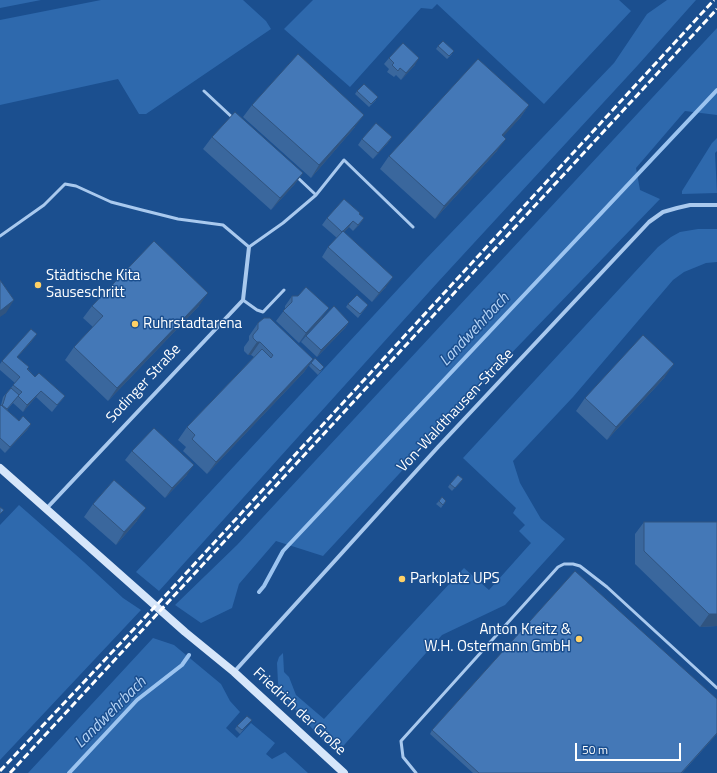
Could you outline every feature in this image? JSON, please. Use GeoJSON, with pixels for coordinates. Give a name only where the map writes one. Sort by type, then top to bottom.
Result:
{"type":"FeatureCollection","features":[{"type":"Feature","properties":{"kind":"street","name":"Von-Waldthausen-Straße"},"geometry":{"type":"LineString","coordinates":[[234,672],[438,447],[649,222],[663,212],[677,208],[690,205],[717,205]]}},
{"type":"Feature","properties":{"kind":"street"},"geometry":{"type":"LineString","coordinates":[[243,300],[249,247]]}},
{"type":"Feature","properties":{"kind":"street","name":"Sodinger Straße"},"geometry":{"type":"LineString","coordinates":[[46,509],[243,300]]}},
{"type":"Feature","properties":{"kind":"street"},"geometry":{"type":"LineString","coordinates":[[0,468],[185,632],[234,672]]}},
{"type":"Feature","properties":{"kind":"street","name":"Friedrich der Große"},"geometry":{"type":"LineString","coordinates":[[234,672],[344,773]]}},
{"type":"Feature","properties":{"kind":"lane"},"geometry":{"type":"LineString","coordinates":[[204,91],[237,122]]}},
{"type":"Feature","properties":{"kind":"lane"},"geometry":{"type":"LineString","coordinates":[[0,236],[44,205],[65,184],[76,186],[111,202],[142,210],[178,218],[223,224],[249,247],[283,223],[316,195],[344,160],[413,227]]}},
{"type":"Feature","properties":{"kind":"lane"},"geometry":{"type":"LineString","coordinates":[[294,174],[316,195]]}},
{"type":"Feature","properties":{"kind":"lane"},"geometry":{"type":"LineString","coordinates":[[243,300],[257,310],[263,312],[284,290]]}},
{"type":"Feature","properties":{"kind":"lane"},"geometry":{"type":"LineString","coordinates":[[416,773],[403,757],[401,741],[558,567],[564,564],[580,566],[607,587],[717,688]]}},
{"type":"Feature","properties":{"kind":"shaded area"},"geometry":{"type":"Polygon","coordinates":[[[0,0],[41,0],[0,8],[0,0]]]}},
{"type":"Feature","properties":{"kind":"shaded area"},"geometry":{"type":"Polygon","coordinates":[[[101,0],[243,0],[266,21],[271,29],[146,114],[139,114],[118,79],[0,105],[0,20],[101,0]]]}},
{"type":"Feature","properties":{"kind":"shaded area"},"geometry":{"type":"Polygon","coordinates":[[[313,0],[619,0],[631,11],[544,104],[437,4],[432,9],[421,8],[350,87],[284,29],[313,0]]]}},
{"type":"Feature","properties":{"kind":"shaded area"},"geometry":{"type":"Polygon","coordinates":[[[667,0],[696,0],[438,282],[159,591],[136,572],[424,261],[614,63],[647,14],[667,0]]]}},
{"type":"Feature","properties":{"kind":"shaded area"},"geometry":{"type":"Polygon","coordinates":[[[717,28],[717,115],[685,111],[636,168],[640,190],[660,199],[499,366],[323,556],[276,541],[239,584],[232,608],[201,623],[175,605],[237,545],[717,28]]]}},
{"type":"Feature","properties":{"kind":"shaded area"},"geometry":{"type":"Polygon","coordinates":[[[717,138],[717,151],[715,153],[717,193],[682,194],[682,191],[712,143],[717,138]]]}},
{"type":"Feature","properties":{"kind":"shaded area"},"geometry":{"type":"Polygon","coordinates":[[[698,229],[717,229],[717,262],[706,263],[684,272],[673,280],[573,397],[513,461],[520,483],[541,519],[565,539],[505,605],[442,635],[337,753],[319,736],[283,696],[279,689],[278,683],[277,663],[279,657],[283,653],[284,672],[289,677],[296,695],[324,719],[464,568],[489,590],[531,543],[519,531],[525,525],[513,513],[516,508],[463,458],[658,247],[680,232],[698,229]]]}},
{"type":"Feature","properties":{"kind":"shaded area"},"geometry":{"type":"Polygon","coordinates":[[[19,505],[123,598],[141,610],[0,760],[0,525],[19,505]]]}},
{"type":"Feature","properties":{"kind":"shaded area"},"geometry":{"type":"Polygon","coordinates":[[[153,638],[174,645],[221,684],[230,701],[240,712],[226,728],[237,738],[251,723],[275,743],[266,754],[272,759],[285,752],[308,773],[28,773],[153,638]]]}},
{"type":"Feature","properties":{"kind":"building"},"geometry":{"type":"Polygon","coordinates":[[[443,41],[454,51],[449,56],[438,46],[443,41]]]}},
{"type":"Feature","properties":{"kind":"building"},"geometry":{"type":"Polygon","coordinates":[[[403,43],[419,58],[406,73],[400,68],[398,71],[392,65],[394,63],[389,58],[403,43]]]}},
{"type":"Feature","properties":{"kind":"building"},"geometry":{"type":"Polygon","coordinates":[[[298,54],[364,115],[319,165],[252,105],[298,54]]]}},
{"type":"Feature","properties":{"kind":"building"},"geometry":{"type":"Polygon","coordinates":[[[478,59],[529,105],[502,135],[506,139],[444,206],[389,156],[478,59]]]}},
{"type":"Feature","properties":{"kind":"building"},"geometry":{"type":"Polygon","coordinates":[[[364,84],[378,97],[371,104],[357,91],[364,84]]]}},
{"type":"Feature","properties":{"kind":"building"},"geometry":{"type":"Polygon","coordinates":[[[235,112],[303,173],[280,198],[212,137],[235,112]]]}},
{"type":"Feature","properties":{"kind":"building"},"geometry":{"type":"Polygon","coordinates":[[[376,123],[392,137],[378,153],[362,139],[376,123]]]}},
{"type":"Feature","properties":{"kind":"building"},"geometry":{"type":"Polygon","coordinates":[[[344,199],[364,218],[358,225],[353,221],[342,232],[327,218],[344,199]]]}},
{"type":"Feature","properties":{"kind":"building"},"geometry":{"type":"Polygon","coordinates":[[[343,231],[393,277],[379,293],[328,247],[343,231]]]}},
{"type":"Feature","properties":{"kind":"building","name":"Ruhrstadtarena"},"geometry":{"type":"Polygon","coordinates":[[[154,241],[208,293],[117,388],[74,347],[103,316],[92,306],[154,241]]]}},
{"type":"Feature","properties":{"kind":"building"},"geometry":{"type":"Polygon","coordinates":[[[0,280],[14,300],[0,311],[0,280]]]}},
{"type":"Feature","properties":{"kind":"building"},"geometry":{"type":"Polygon","coordinates":[[[306,287],[329,308],[306,333],[283,311],[292,302],[292,296],[298,296],[306,287]]]}},
{"type":"Feature","properties":{"kind":"building"},"geometry":{"type":"Polygon","coordinates":[[[357,295],[368,305],[360,314],[348,304],[357,295]]]}},
{"type":"Feature","properties":{"kind":"building"},"geometry":{"type":"Polygon","coordinates":[[[334,306],[349,322],[321,350],[306,336],[334,306]]]}},
{"type":"Feature","properties":{"kind":"building"},"geometry":{"type":"Polygon","coordinates":[[[264,318],[270,318],[313,359],[216,462],[192,439],[195,435],[187,427],[262,349],[271,358],[273,355],[260,342],[257,342],[253,338],[253,335],[258,329],[258,323],[264,318]]]}},
{"type":"Feature","properties":{"kind":"building"},"geometry":{"type":"Polygon","coordinates":[[[31,329],[37,334],[17,357],[29,367],[27,369],[35,377],[39,373],[65,396],[57,405],[41,391],[27,405],[18,396],[22,392],[13,385],[20,377],[2,361],[31,329]]]}},
{"type":"Feature","properties":{"kind":"building"},"geometry":{"type":"Polygon","coordinates":[[[643,335],[674,364],[616,427],[585,398],[643,335]]]}},
{"type":"Feature","properties":{"kind":"building"},"geometry":{"type":"Polygon","coordinates":[[[315,358],[324,367],[320,371],[311,363],[315,358]]]}},
{"type":"Feature","properties":{"kind":"building"},"geometry":{"type":"Polygon","coordinates":[[[11,388],[19,395],[7,409],[2,405],[6,394],[11,388]]]}},
{"type":"Feature","properties":{"kind":"building"},"geometry":{"type":"Polygon","coordinates":[[[0,405],[19,421],[23,416],[31,424],[10,447],[0,438],[0,405]]]}},
{"type":"Feature","properties":{"kind":"building"},"geometry":{"type":"Polygon","coordinates":[[[154,428],[194,465],[172,488],[132,451],[154,428]]]}},
{"type":"Feature","properties":{"kind":"building"},"geometry":{"type":"Polygon","coordinates":[[[458,475],[463,479],[455,488],[450,484],[458,475]]]}},
{"type":"Feature","properties":{"kind":"building"},"geometry":{"type":"Polygon","coordinates":[[[114,480],[146,508],[124,532],[93,504],[114,480]]]}},
{"type":"Feature","properties":{"kind":"building"},"geometry":{"type":"Polygon","coordinates":[[[442,497],[446,501],[443,505],[439,501],[442,497]]]}},
{"type":"Feature","properties":{"kind":"building"},"geometry":{"type":"Polygon","coordinates":[[[0,507],[4,510],[0,514],[0,507]]]}},
{"type":"Feature","properties":{"kind":"building"},"geometry":{"type":"Polygon","coordinates":[[[644,522],[717,522],[717,614],[709,614],[644,551],[644,522]]]}},
{"type":"Feature","properties":{"kind":"building","name":"Anton Kreitz & W.H. Ostermann GmbH"},"geometry":{"type":"Polygon","coordinates":[[[575,571],[717,699],[717,733],[681,773],[479,773],[432,730],[575,571]]]}},
{"type":"Feature","properties":{"kind":"building"},"geometry":{"type":"Polygon","coordinates":[[[247,716],[252,720],[242,730],[237,726],[247,716]]]}},
{"type":"Feature","properties":{"kind":"waterway","name":"Landwehrbach"},"geometry":{"type":"LineString","coordinates":[[259,592],[264,586],[283,551],[717,90]]}},
{"type":"Feature","properties":{"kind":"waterway","name":"Landwehrbach"},"geometry":{"type":"LineString","coordinates":[[69,773],[137,700],[182,665],[189,655]]}},
{"type":"Feature","properties":{"kind":"railway"},"geometry":{"type":"LineString","coordinates":[[0,771],[165,596],[714,0]]}},
{"type":"Feature","properties":{"kind":"railway"},"geometry":{"type":"LineString","coordinates":[[10,773],[717,9]]}},
{"type":"Feature","properties":{"kind":"place","name":"Städtische Kita Sauseschritt"},"geometry":{"type":"Point","coordinates":[38,285]}},
{"type":"Feature","properties":{"kind":"place","name":"Ruhrstadtarena"},"geometry":{"type":"Point","coordinates":[135,324]}},
{"type":"Feature","properties":{"kind":"place","name":"Parkplatz UPS"},"geometry":{"type":"Point","coordinates":[402,579]}},
{"type":"Feature","properties":{"kind":"place","name":"Anton Kreitz & W.H. Ostermann GmbH"},"geometry":{"type":"Point","coordinates":[579,639]}}]}
